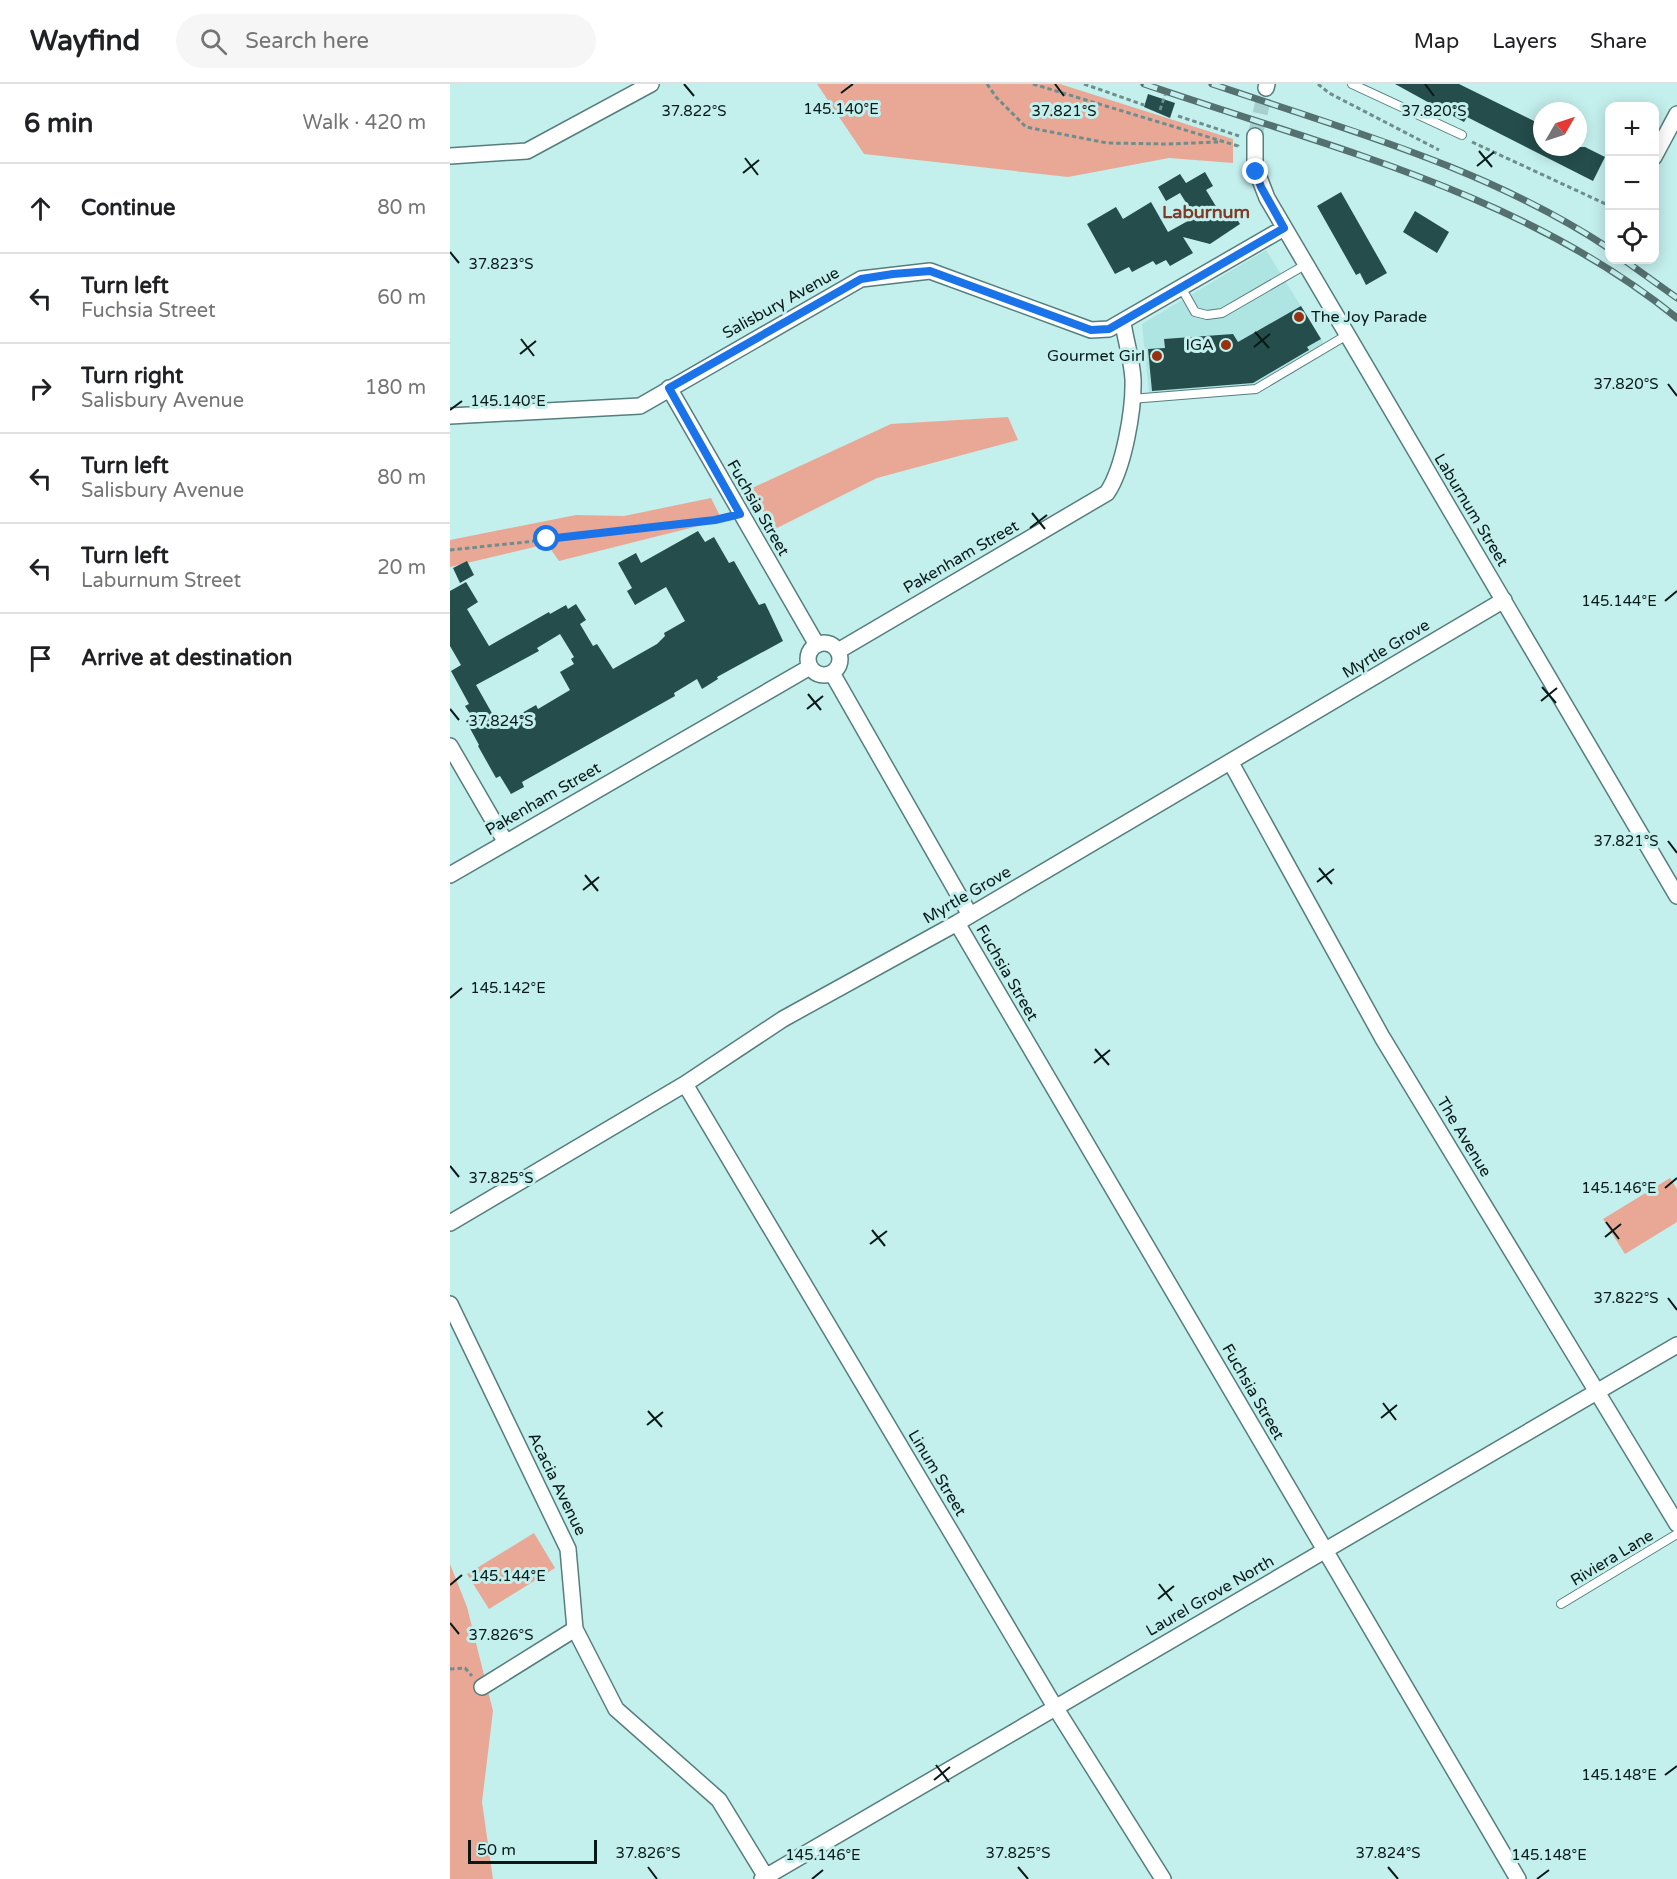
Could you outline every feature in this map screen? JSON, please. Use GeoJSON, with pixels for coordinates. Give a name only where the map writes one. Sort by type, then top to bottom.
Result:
{"type":"FeatureCollection","features":[{"type":"Feature","properties":{"kind":"street"},"geometry":{"type":"LineString","coordinates":[[450,156],[527,151],[651,84]]}},
{"type":"Feature","properties":{"kind":"street"},"geometry":{"type":"LineString","coordinates":[[1655,156],[1677,114]]}},
{"type":"Feature","properties":{"kind":"street","name":"Laburnum Street"},"geometry":{"type":"LineString","coordinates":[[1255,136],[1254,159],[1258,178],[1284,228],[1677,896]]}},
{"type":"Feature","properties":{"kind":"street","name":"Salisbury Avenue"},"geometry":{"type":"LineString","coordinates":[[450,416],[640,406],[861,279],[893,274],[930,271],[1091,330],[1109,329],[1182,289],[1284,228]]}},
{"type":"Feature","properties":{"kind":"street","name":"Pakenham Street"},"geometry":{"type":"LineString","coordinates":[[838,651],[963,575],[1107,493],[1120,468],[1133,379],[1123,323]]}},
{"type":"Feature","properties":{"kind":"street","name":"Fuchsia Street"},"geometry":{"type":"LineString","coordinates":[[669,388],[817,645]]}},
{"type":"Feature","properties":{"kind":"street","name":"Myrtle Grove"},"geometry":{"type":"LineString","coordinates":[[450,1223],[685,1084],[783,1019],[957,923],[1504,600]]}},
{"type":"Feature","properties":{"kind":"street"},"geometry":{"type":"LineString","coordinates":[[831,644],[838,651],[840,663],[832,673],[822,675],[810,667],[808,657],[817,645],[831,644]]}},
{"type":"Feature","properties":{"kind":"street","name":"Pakenham Street"},"geometry":{"type":"LineString","coordinates":[[450,875],[810,667]]}},
{"type":"Feature","properties":{"kind":"street","name":"Fuchsia Street"},"geometry":{"type":"LineString","coordinates":[[832,673],[970,915]]}},
{"type":"Feature","properties":{"kind":"street"},"geometry":{"type":"LineString","coordinates":[[450,746],[505,842]]}},
{"type":"Feature","properties":{"kind":"street","name":"The Avenue"},"geometry":{"type":"LineString","coordinates":[[1231,763],[1382,1037],[1599,1391],[1677,1524]]}},
{"type":"Feature","properties":{"kind":"street","name":"Fuchsia Street"},"geometry":{"type":"LineString","coordinates":[[957,923],[1518,1879]]}},
{"type":"Feature","properties":{"kind":"street","name":"Linum Street"},"geometry":{"type":"LineString","coordinates":[[685,1084],[1055,1707],[1163,1879]]}},
{"type":"Feature","properties":{"kind":"street","name":"Acacia Avenue"},"geometry":{"type":"LineString","coordinates":[[450,1304],[568,1549],[575,1629],[616,1709],[719,1800],[764,1878]]}},
{"type":"Feature","properties":{"kind":"street","name":"Laurel Grove North"},"geometry":{"type":"LineString","coordinates":[[764,1878],[1677,1345]]}},
{"type":"Feature","properties":{"kind":"street"},"geometry":{"type":"LineString","coordinates":[[482,1687],[575,1629]]}},
{"type":"Feature","properties":{"kind":"lane"},"geometry":{"type":"LineString","coordinates":[[1352,84],[1462,135]]}},
{"type":"Feature","properties":{"kind":"lane"},"geometry":{"type":"LineString","coordinates":[[1182,289],[1196,312],[1207,315],[1222,313],[1305,265]]}},
{"type":"Feature","properties":{"kind":"lane"},"geometry":{"type":"LineString","coordinates":[[1131,399],[1256,389],[1347,335]]}},
{"type":"Feature","properties":{"kind":"lane","name":"Riviera Lane"},"geometry":{"type":"LineString","coordinates":[[1561,1604],[1677,1534]]}},
{"type":"Feature","properties":{"kind":"path"},"geometry":{"type":"LineString","coordinates":[[987,84],[996,97],[1026,127],[1107,143],[1168,144],[1223,141],[1033,84]]}},
{"type":"Feature","properties":{"kind":"path"},"geometry":{"type":"LineString","coordinates":[[1084,84],[1144,105]]}},
{"type":"Feature","properties":{"kind":"path"},"geometry":{"type":"LineString","coordinates":[[1318,84],[1329,93],[1439,150]]}},
{"type":"Feature","properties":{"kind":"path"},"geometry":{"type":"LineString","coordinates":[[1160,110],[1165,95]]}},
{"type":"Feature","properties":{"kind":"path"},"geometry":{"type":"LineString","coordinates":[[1178,116],[1239,135],[1238,146]]}},
{"type":"Feature","properties":{"kind":"path"},"geometry":{"type":"LineString","coordinates":[[1462,135],[1605,204]]}},
{"type":"Feature","properties":{"kind":"path"},"geometry":{"type":"LineString","coordinates":[[450,550],[715,520],[740,514]]}},
{"type":"Feature","properties":{"kind":"path"},"geometry":{"type":"LineString","coordinates":[[450,1669],[465,1668],[482,1687]]}},
{"type":"Feature","properties":{"kind":"shaded area"},"geometry":{"type":"Polygon","coordinates":[[[817,84],[1060,84],[1233,139],[1233,163],[1169,158],[1068,177],[864,154],[817,84]]]}},
{"type":"Feature","properties":{"kind":"shaded area"},"geometry":{"type":"Polygon","coordinates":[[[1266,250],[1328,350],[1257,392],[1150,402],[1142,324],[1266,250]]]}},
{"type":"Feature","properties":{"kind":"shaded area"},"geometry":{"type":"Polygon","coordinates":[[[1008,417],[1018,440],[877,478],[773,530],[750,489],[891,424],[1008,417]]]}},
{"type":"Feature","properties":{"kind":"shaded area"},"geometry":{"type":"Polygon","coordinates":[[[711,498],[722,520],[559,561],[547,544],[450,567],[450,540],[576,515],[624,516],[711,498]]]}},
{"type":"Feature","properties":{"kind":"shaded area"},"geometry":{"type":"Polygon","coordinates":[[[1670,1178],[1677,1189],[1677,1222],[1625,1254],[1603,1219],[1670,1178]]]}},
{"type":"Feature","properties":{"kind":"shaded area"},"geometry":{"type":"Polygon","coordinates":[[[534,1533],[555,1568],[489,1609],[467,1574],[534,1533]]]}},
{"type":"Feature","properties":{"kind":"shaded area"},"geometry":{"type":"Polygon","coordinates":[[[450,1564],[467,1607],[493,1711],[482,1802],[493,1879],[450,1879],[450,1564]]]}},
{"type":"Feature","properties":{"kind":"building"},"geometry":{"type":"Polygon","coordinates":[[[1395,84],[1459,84],[1533,121],[1533,151],[1467,117],[1464,122],[1395,84]]]}},
{"type":"Feature","properties":{"kind":"building"},"geometry":{"type":"Polygon","coordinates":[[[1148,94],[1175,103],[1170,118],[1144,107],[1148,94]]]}},
{"type":"Feature","properties":{"kind":"building"},"geometry":{"type":"Polygon","coordinates":[[[1587,148],[1605,157],[1593,181],[1544,156],[1587,156],[1587,148]]]}},
{"type":"Feature","properties":{"kind":"building"},"geometry":{"type":"Polygon","coordinates":[[[1205,172],[1213,186],[1206,190],[1217,208],[1231,210],[1240,224],[1210,244],[1183,237],[1193,253],[1170,266],[1166,260],[1156,265],[1153,261],[1132,272],[1129,267],[1115,274],[1087,224],[1116,207],[1123,219],[1151,202],[1168,232],[1195,217],[1180,193],[1166,201],[1158,187],[1180,174],[1186,183],[1205,172]]]}},
{"type":"Feature","properties":{"kind":"building"},"geometry":{"type":"Polygon","coordinates":[[[1341,192],[1387,273],[1366,285],[1360,273],[1356,275],[1317,206],[1341,192]]]}},
{"type":"Feature","properties":{"kind":"building"},"geometry":{"type":"Polygon","coordinates":[[[1415,211],[1449,232],[1437,253],[1403,232],[1415,211]]]}},
{"type":"Feature","properties":{"kind":"building"},"geometry":{"type":"Polygon","coordinates":[[[1301,306],[1321,339],[1307,347],[1309,350],[1253,383],[1152,391],[1148,349],[1165,348],[1164,339],[1233,334],[1238,342],[1301,306]]]}},
{"type":"Feature","properties":{"kind":"building"},"geometry":{"type":"Polygon","coordinates":[[[698,531],[705,542],[714,537],[729,563],[734,561],[759,605],[765,603],[783,641],[717,677],[718,679],[702,689],[697,679],[674,693],[675,696],[522,782],[524,787],[511,794],[500,776],[496,778],[466,721],[472,717],[465,706],[469,704],[451,671],[461,665],[450,646],[450,591],[466,582],[478,602],[467,609],[489,646],[549,612],[550,614],[566,605],[568,609],[576,604],[586,620],[580,624],[593,646],[597,644],[613,669],[657,644],[665,636],[664,633],[685,621],[666,587],[635,605],[627,591],[632,588],[618,563],[636,553],[641,563],[698,531]],[[560,634],[537,648],[539,651],[476,685],[493,715],[508,721],[536,705],[538,709],[570,690],[560,672],[574,664],[571,659],[574,657],[560,634]]]}},
{"type":"Feature","properties":{"kind":"building"},"geometry":{"type":"Polygon","coordinates":[[[467,561],[474,575],[460,583],[453,568],[467,561]]]}},
{"type":"Feature","properties":{"kind":"tunnel"},"geometry":{"type":"LineString","coordinates":[[1255,136],[1266,88]]}},
{"type":"Feature","properties":{"kind":"railway"},"geometry":{"type":"LineString","coordinates":[[1144,84],[1353,153],[1489,206],[1555,238],[1617,275],[1677,318]]}},
{"type":"Feature","properties":{"kind":"railway"},"geometry":{"type":"LineString","coordinates":[[1212,84],[1366,135],[1467,174],[1564,221],[1605,246]]}},
{"type":"Feature","properties":{"kind":"railway"},"geometry":{"type":"LineString","coordinates":[[1630,264],[1677,298]]}},
{"type":"Feature","properties":{"kind":"place","name":"The Joy Parade"},"geometry":{"type":"Point","coordinates":[1299,317]}},
{"type":"Feature","properties":{"kind":"place","name":"IGA"},"geometry":{"type":"Point","coordinates":[1226,345]}},
{"type":"Feature","properties":{"kind":"place","name":"Gourmet Girl"},"geometry":{"type":"Point","coordinates":[1157,356]}},
{"type":"Feature","properties":{"kind":"district","name":"Laburnum"},"geometry":{"type":"Point","coordinates":[1206,212]}},
{"type":"Feature","properties":{"kind":"route"},"geometry":{"type":"LineString","coordinates":[[547,539],[715,520],[740,514],[669,388],[861,279],[930,271],[1091,330],[1109,329],[1123,323],[1284,228],[1261,187],[1256,172]]}}]}
